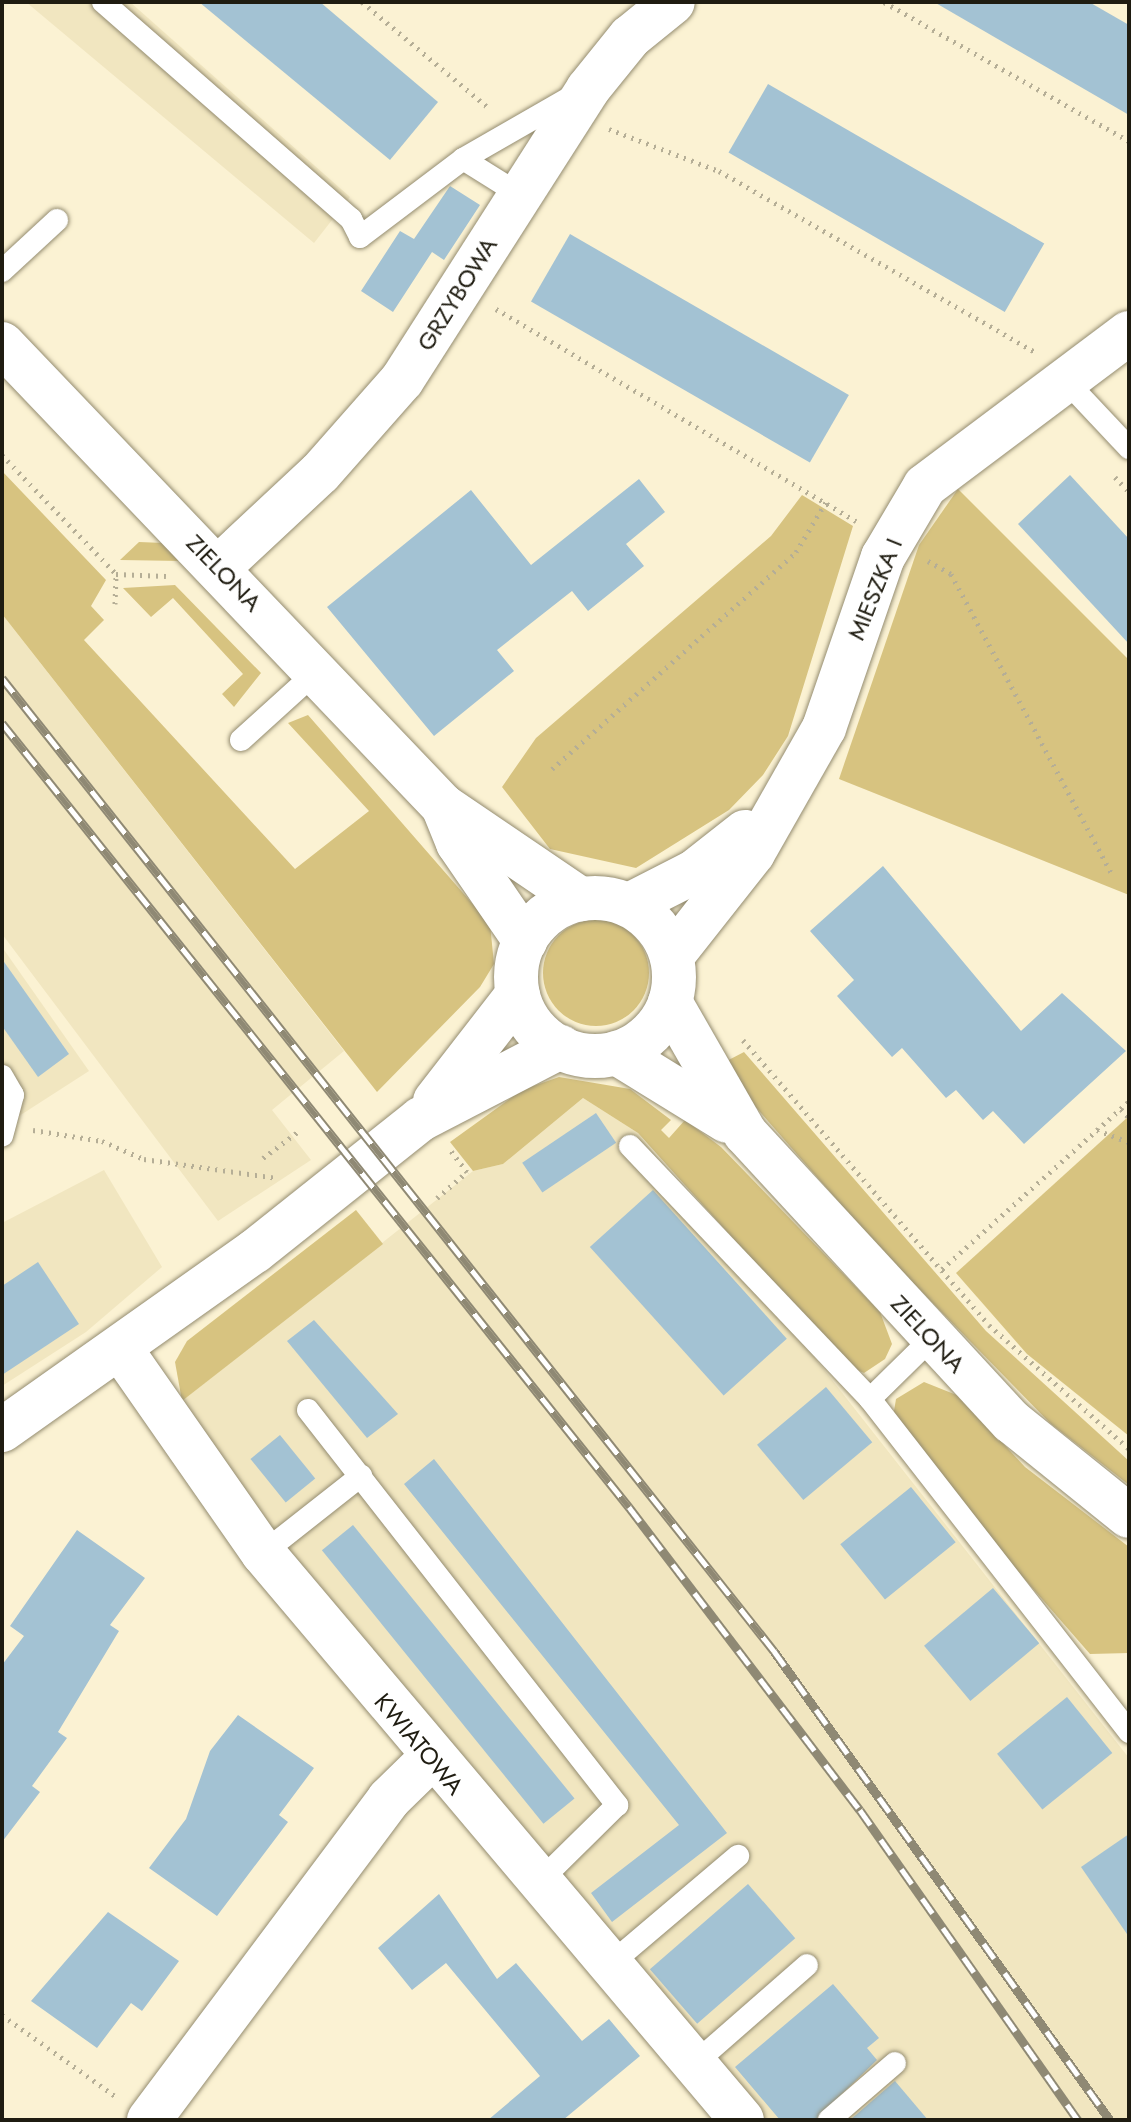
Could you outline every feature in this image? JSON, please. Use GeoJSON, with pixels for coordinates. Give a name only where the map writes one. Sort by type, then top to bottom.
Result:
{"type":"FeatureCollection","features":[{"type":"Feature","properties":{"kind":"street","name":"GRZYBOWA"},"geometry":{"type":"LineString","coordinates":[[200,572],[320,473],[402,380],[519,194],[594,107],[630,37],[673,2]]}},
{"type":"Feature","properties":{"kind":"street","name":"MIESZKA I"},"geometry":{"type":"LineString","coordinates":[[672,956],[753,853],[824,728],[883,557],[925,486],[1057,370],[1129,333]]}},
{"type":"Feature","properties":{"kind":"street","name":"ZIELONA"},"geometry":{"type":"LineString","coordinates":[[2,344],[200,572],[317,671],[443,806],[580,899]]}},
{"type":"Feature","properties":{"kind":"street","name":"MIESZKA I"},"geometry":{"type":"LineString","coordinates":[[629,905],[694,872],[784,794]]}},
{"type":"Feature","properties":{"kind":"street","name":"ZIELONA"},"geometry":{"type":"LineString","coordinates":[[443,806],[458,843],[525,941]]}},
{"type":"Feature","properties":{"kind":"street"},"geometry":{"type":"LineString","coordinates":[[431,1128],[518,994],[525,941],[543,918],[580,899],[629,905],[656,926],[672,956],[670,1002],[654,1030],[617,1053],[560,1047],[538,1031],[518,994]]}},
{"type":"Feature","properties":{"kind":"street","name":"ZIELONA"},"geometry":{"type":"LineString","coordinates":[[670,1002],[745,1133],[932,1338],[1047,1455],[1129,1516]]}},
{"type":"Feature","properties":{"kind":"street"},"geometry":{"type":"LineString","coordinates":[[2,1430],[431,1128],[560,1047]]}},
{"type":"Feature","properties":{"kind":"street","name":"ZIELONA"},"geometry":{"type":"LineString","coordinates":[[617,1053],[745,1133]]}},
{"type":"Feature","properties":{"kind":"street","name":"KWIATOWA"},"geometry":{"type":"LineString","coordinates":[[120,1348],[263,1553],[607,1967],[742,2120]]}},
{"type":"Feature","properties":{"kind":"street"},"geometry":{"type":"LineString","coordinates":[[135,2110],[389,1799],[431,1758]]}},
{"type":"Feature","properties":{"kind":"lane"},"geometry":{"type":"LineString","coordinates":[[103,2],[351,219],[360,237],[463,159],[594,107]]}},
{"type":"Feature","properties":{"kind":"lane"},"geometry":{"type":"LineString","coordinates":[[463,159],[519,194]]}},
{"type":"Feature","properties":{"kind":"lane"},"geometry":{"type":"LineString","coordinates":[[2,271],[57,220]]}},
{"type":"Feature","properties":{"kind":"lane"},"geometry":{"type":"LineString","coordinates":[[1057,370],[1129,448]]}},
{"type":"Feature","properties":{"kind":"lane"},"geometry":{"type":"LineString","coordinates":[[241,740],[317,671]]}},
{"type":"Feature","properties":{"kind":"lane"},"geometry":{"type":"LineString","coordinates":[[2,1076],[13,1095],[5,1131]]}},
{"type":"Feature","properties":{"kind":"lane"},"geometry":{"type":"LineString","coordinates":[[630,1146],[870,1399],[1129,1732]]}},
{"type":"Feature","properties":{"kind":"lane"},"geometry":{"type":"LineString","coordinates":[[870,1399],[932,1338]]}},
{"type":"Feature","properties":{"kind":"lane"},"geometry":{"type":"LineString","coordinates":[[308,1410],[617,1805],[537,1884]]}},
{"type":"Feature","properties":{"kind":"lane"},"geometry":{"type":"LineString","coordinates":[[263,1553],[361,1476]]}},
{"type":"Feature","properties":{"kind":"lane"},"geometry":{"type":"LineString","coordinates":[[607,1967],[738,1856]]}},
{"type":"Feature","properties":{"kind":"lane"},"geometry":{"type":"LineString","coordinates":[[694,2064],[807,1965]]}},
{"type":"Feature","properties":{"kind":"lane"},"geometry":{"type":"LineString","coordinates":[[829,2120],[895,2063]]}},
{"type":"Feature","properties":{"kind":"path"},"geometry":{"type":"LineString","coordinates":[[362,2],[494,113]]}},
{"type":"Feature","properties":{"kind":"path"},"geometry":{"type":"LineString","coordinates":[[884,2],[1129,141]]}},
{"type":"Feature","properties":{"kind":"path"},"geometry":{"type":"LineString","coordinates":[[594,107],[719,171],[1057,370]]}},
{"type":"Feature","properties":{"kind":"path"},"geometry":{"type":"LineString","coordinates":[[487,304],[863,526]]}},
{"type":"Feature","properties":{"kind":"path"},"geometry":{"type":"LineString","coordinates":[[2,455],[116,574],[115,604]]}},
{"type":"Feature","properties":{"kind":"path"},"geometry":{"type":"LineString","coordinates":[[552,769],[796,552],[826,502]]}},
{"type":"Feature","properties":{"kind":"path"},"geometry":{"type":"LineString","coordinates":[[923,559],[951,574],[1112,874]]}},
{"type":"Feature","properties":{"kind":"path"},"geometry":{"type":"LineString","coordinates":[[116,574],[200,572]]}},
{"type":"Feature","properties":{"kind":"path"},"geometry":{"type":"LineString","coordinates":[[738,1034],[989,1325],[1129,1449]]}},
{"type":"Feature","properties":{"kind":"path"},"geometry":{"type":"LineString","coordinates":[[942,1269],[1129,1101]]}},
{"type":"Feature","properties":{"kind":"path"},"geometry":{"type":"LineString","coordinates":[[1121,1109],[1129,1118]]}},
{"type":"Feature","properties":{"kind":"path"},"geometry":{"type":"LineString","coordinates":[[431,1128],[467,1172],[437,1198]]}},
{"type":"Feature","properties":{"kind":"path"},"geometry":{"type":"LineString","coordinates":[[1097,1130],[1129,1142]]}},
{"type":"Feature","properties":{"kind":"path"},"geometry":{"type":"LineString","coordinates":[[5,1131],[102,1141],[157,1161],[283,1178]]}},
{"type":"Feature","properties":{"kind":"path"},"geometry":{"type":"LineString","coordinates":[[263,1158],[299,1131]]}},
{"type":"Feature","properties":{"kind":"path"},"geometry":{"type":"LineString","coordinates":[[2,2015],[135,2110]]}},
{"type":"Feature","properties":{"kind":"shaded area"},"geometry":{"type":"Polygon","coordinates":[[[26,2],[130,2],[350,197],[314,243],[26,2]]]}},
{"type":"Feature","properties":{"kind":"shaded area"},"geometry":{"type":"Polygon","coordinates":[[[2,471],[106,580],[91,606],[104,620],[84,640],[295,869],[369,811],[288,723],[308,715],[490,924],[494,964],[480,987],[377,1092],[2,614],[2,471]]]}},
{"type":"Feature","properties":{"kind":"shaded area"},"geometry":{"type":"Polygon","coordinates":[[[958,489],[1129,660],[1129,895],[839,779],[919,545],[958,489]]]}},
{"type":"Feature","properties":{"kind":"shaded area"},"geometry":{"type":"Polygon","coordinates":[[[802,495],[853,526],[788,736],[763,775],[729,810],[636,868],[550,849],[502,787],[536,738],[771,536],[802,495]]]}},
{"type":"Feature","properties":{"kind":"shaded area"},"geometry":{"type":"Polygon","coordinates":[[[139,542],[164,543],[181,561],[120,560],[139,542]]]}},
{"type":"Feature","properties":{"kind":"shaded area"},"geometry":{"type":"Polygon","coordinates":[[[175,585],[261,673],[234,707],[222,694],[243,674],[173,598],[151,617],[123,588],[175,585]]]}},
{"type":"Feature","properties":{"kind":"shaded area"},"geometry":{"type":"Polygon","coordinates":[[[2,614],[344,1051],[272,1110],[311,1160],[218,1221],[2,934],[2,614]]]}},
{"type":"Feature","properties":{"kind":"shaded area"},"geometry":{"type":"Polygon","coordinates":[[[596,920],[616,924],[634,935],[645,953],[649,973],[645,993],[634,1011],[616,1022],[596,1026],[576,1022],[558,1011],[547,993],[543,973],[547,953],[558,935],[576,924],[596,920]]]}},
{"type":"Feature","properties":{"kind":"shaded area"},"geometry":{"type":"Polygon","coordinates":[[[2,947],[89,1071],[2,1127],[2,947]]]}},
{"type":"Feature","properties":{"kind":"shaded area"},"geometry":{"type":"Polygon","coordinates":[[[744,1052],[986,1331],[1129,1461],[1129,1485],[1050,1423],[880,1249],[719,1065],[744,1052]]]}},
{"type":"Feature","properties":{"kind":"shaded area"},"geometry":{"type":"Polygon","coordinates":[[[559,1077],[630,1089],[671,1120],[661,1130],[669,1138],[685,1120],[721,1147],[880,1312],[892,1344],[885,1359],[864,1373],[848,1366],[638,1133],[583,1098],[503,1164],[473,1171],[450,1142],[522,1090],[559,1077]]]}},
{"type":"Feature","properties":{"kind":"shaded area"},"geometry":{"type":"Polygon","coordinates":[[[583,1098],[638,1133],[1129,1758],[1129,2120],[760,2120],[297,1563],[182,1401],[473,1171],[503,1164],[583,1098]]]}},
{"type":"Feature","properties":{"kind":"shaded area"},"geometry":{"type":"Polygon","coordinates":[[[1129,1116],[1129,1436],[1027,1354],[956,1273],[1129,1116]]]}},
{"type":"Feature","properties":{"kind":"shaded area"},"geometry":{"type":"Polygon","coordinates":[[[104,1170],[162,1267],[86,1332],[2,1386],[2,1223],[104,1170]]]}},
{"type":"Feature","properties":{"kind":"shaded area"},"geometry":{"type":"Polygon","coordinates":[[[356,1210],[383,1244],[182,1401],[175,1362],[187,1341],[356,1210]]]}},
{"type":"Feature","properties":{"kind":"shaded area"},"geometry":{"type":"Polygon","coordinates":[[[924,1382],[959,1396],[1025,1467],[1129,1547],[1129,1653],[1090,1654],[906,1443],[893,1417],[896,1399],[924,1382]]]}},
{"type":"Feature","properties":{"kind":"building"},"geometry":{"type":"Polygon","coordinates":[[[199,2],[320,2],[438,102],[390,160],[199,2]]]}},
{"type":"Feature","properties":{"kind":"building"},"geometry":{"type":"Polygon","coordinates":[[[934,2],[1089,2],[1129,25],[1129,115],[934,2]]]}},
{"type":"Feature","properties":{"kind":"building"},"geometry":{"type":"Polygon","coordinates":[[[768,84],[1044,243],[1005,312],[728,152],[768,84]]]}},
{"type":"Feature","properties":{"kind":"building"},"geometry":{"type":"Polygon","coordinates":[[[450,186],[480,205],[444,260],[432,252],[393,312],[361,291],[400,231],[414,239],[450,186]]]}},
{"type":"Feature","properties":{"kind":"building"},"geometry":{"type":"Polygon","coordinates":[[[570,234],[849,395],[810,463],[531,302],[570,234]]]}},
{"type":"Feature","properties":{"kind":"building"},"geometry":{"type":"Polygon","coordinates":[[[1070,475],[1129,539],[1129,644],[1018,524],[1070,475]]]}},
{"type":"Feature","properties":{"kind":"building"},"geometry":{"type":"Polygon","coordinates":[[[639,479],[665,512],[626,544],[644,566],[588,611],[572,591],[497,650],[514,671],[434,736],[327,607],[471,490],[531,565],[639,479]]]}},
{"type":"Feature","properties":{"kind":"building"},"geometry":{"type":"Polygon","coordinates":[[[883,866],[1021,1031],[1062,993],[1126,1051],[1024,1144],[993,1111],[983,1120],[956,1090],[946,1098],[902,1048],[892,1057],[837,996],[854,980],[810,931],[883,866]]]}},
{"type":"Feature","properties":{"kind":"building"},"geometry":{"type":"Polygon","coordinates":[[[2,959],[69,1054],[38,1077],[2,1026],[2,959]]]}},
{"type":"Feature","properties":{"kind":"building"},"geometry":{"type":"Polygon","coordinates":[[[596,1113],[616,1143],[542,1193],[522,1163],[596,1113]]]}},
{"type":"Feature","properties":{"kind":"building"},"geometry":{"type":"Polygon","coordinates":[[[653,1190],[787,1339],[724,1396],[590,1247],[653,1190]]]}},
{"type":"Feature","properties":{"kind":"building"},"geometry":{"type":"Polygon","coordinates":[[[38,1262],[79,1324],[2,1375],[2,1286],[38,1262]]]}},
{"type":"Feature","properties":{"kind":"building"},"geometry":{"type":"Polygon","coordinates":[[[314,1320],[398,1414],[367,1438],[287,1341],[314,1320]]]}},
{"type":"Feature","properties":{"kind":"building"},"geometry":{"type":"Polygon","coordinates":[[[826,1387],[872,1442],[803,1500],[757,1445],[826,1387]]]}},
{"type":"Feature","properties":{"kind":"building"},"geometry":{"type":"Polygon","coordinates":[[[280,1435],[315,1479],[286,1502],[250,1459],[280,1435]]]}},
{"type":"Feature","properties":{"kind":"building"},"geometry":{"type":"Polygon","coordinates":[[[434,1459],[727,1833],[612,1922],[591,1893],[679,1825],[404,1484],[434,1459]]]}},
{"type":"Feature","properties":{"kind":"building"},"geometry":{"type":"Polygon","coordinates":[[[911,1487],[956,1542],[885,1599],[840,1544],[911,1487]]]}},
{"type":"Feature","properties":{"kind":"building"},"geometry":{"type":"Polygon","coordinates":[[[353,1525],[575,1799],[543,1824],[322,1550],[353,1525]]]}},
{"type":"Feature","properties":{"kind":"building"},"geometry":{"type":"Polygon","coordinates":[[[77,1530],[145,1578],[110,1625],[119,1631],[58,1732],[67,1738],[32,1786],[40,1792],[2,1842],[2,1665],[24,1636],[10,1626],[77,1530]]]}},
{"type":"Feature","properties":{"kind":"building"},"geometry":{"type":"Polygon","coordinates":[[[993,1588],[1039,1643],[970,1701],[924,1646],[993,1588]]]}},
{"type":"Feature","properties":{"kind":"building"},"geometry":{"type":"Polygon","coordinates":[[[1067,1697],[1112,1753],[1042,1810],[997,1754],[1067,1697]]]}},
{"type":"Feature","properties":{"kind":"building"},"geometry":{"type":"Polygon","coordinates":[[[238,1715],[314,1768],[279,1815],[288,1822],[217,1916],[149,1868],[186,1819],[210,1751],[238,1715]]]}},
{"type":"Feature","properties":{"kind":"building"},"geometry":{"type":"Polygon","coordinates":[[[1129,1834],[1129,1937],[1081,1867],[1129,1834]]]}},
{"type":"Feature","properties":{"kind":"building"},"geometry":{"type":"Polygon","coordinates":[[[748,1884],[795,1938],[697,2024],[650,1969],[748,1884]]]}},
{"type":"Feature","properties":{"kind":"building"},"geometry":{"type":"Polygon","coordinates":[[[439,1894],[497,1979],[516,1963],[582,2041],[609,2019],[640,2056],[563,2120],[488,2120],[540,2076],[446,1963],[412,1990],[378,1948],[439,1894]]]}},
{"type":"Feature","properties":{"kind":"building"},"geometry":{"type":"Polygon","coordinates":[[[108,1912],[179,1961],[142,2011],[131,2003],[97,2048],[31,2001],[108,1912]]]}},
{"type":"Feature","properties":{"kind":"building"},"geometry":{"type":"Polygon","coordinates":[[[833,1984],[879,2038],[867,2048],[877,2060],[815,2120],[780,2120],[735,2067],[833,1984]]]}},
{"type":"Feature","properties":{"kind":"building"},"geometry":{"type":"Polygon","coordinates":[[[895,2081],[928,2120],[850,2120],[895,2081]]]}},
{"type":"Feature","properties":{"kind":"railway"},"geometry":{"type":"LineString","coordinates":[[2,678],[774,1651],[1110,2120]]}},
{"type":"Feature","properties":{"kind":"railway"},"geometry":{"type":"LineString","coordinates":[[2,723],[629,1507],[860,1810],[1078,2120]]}}]}
